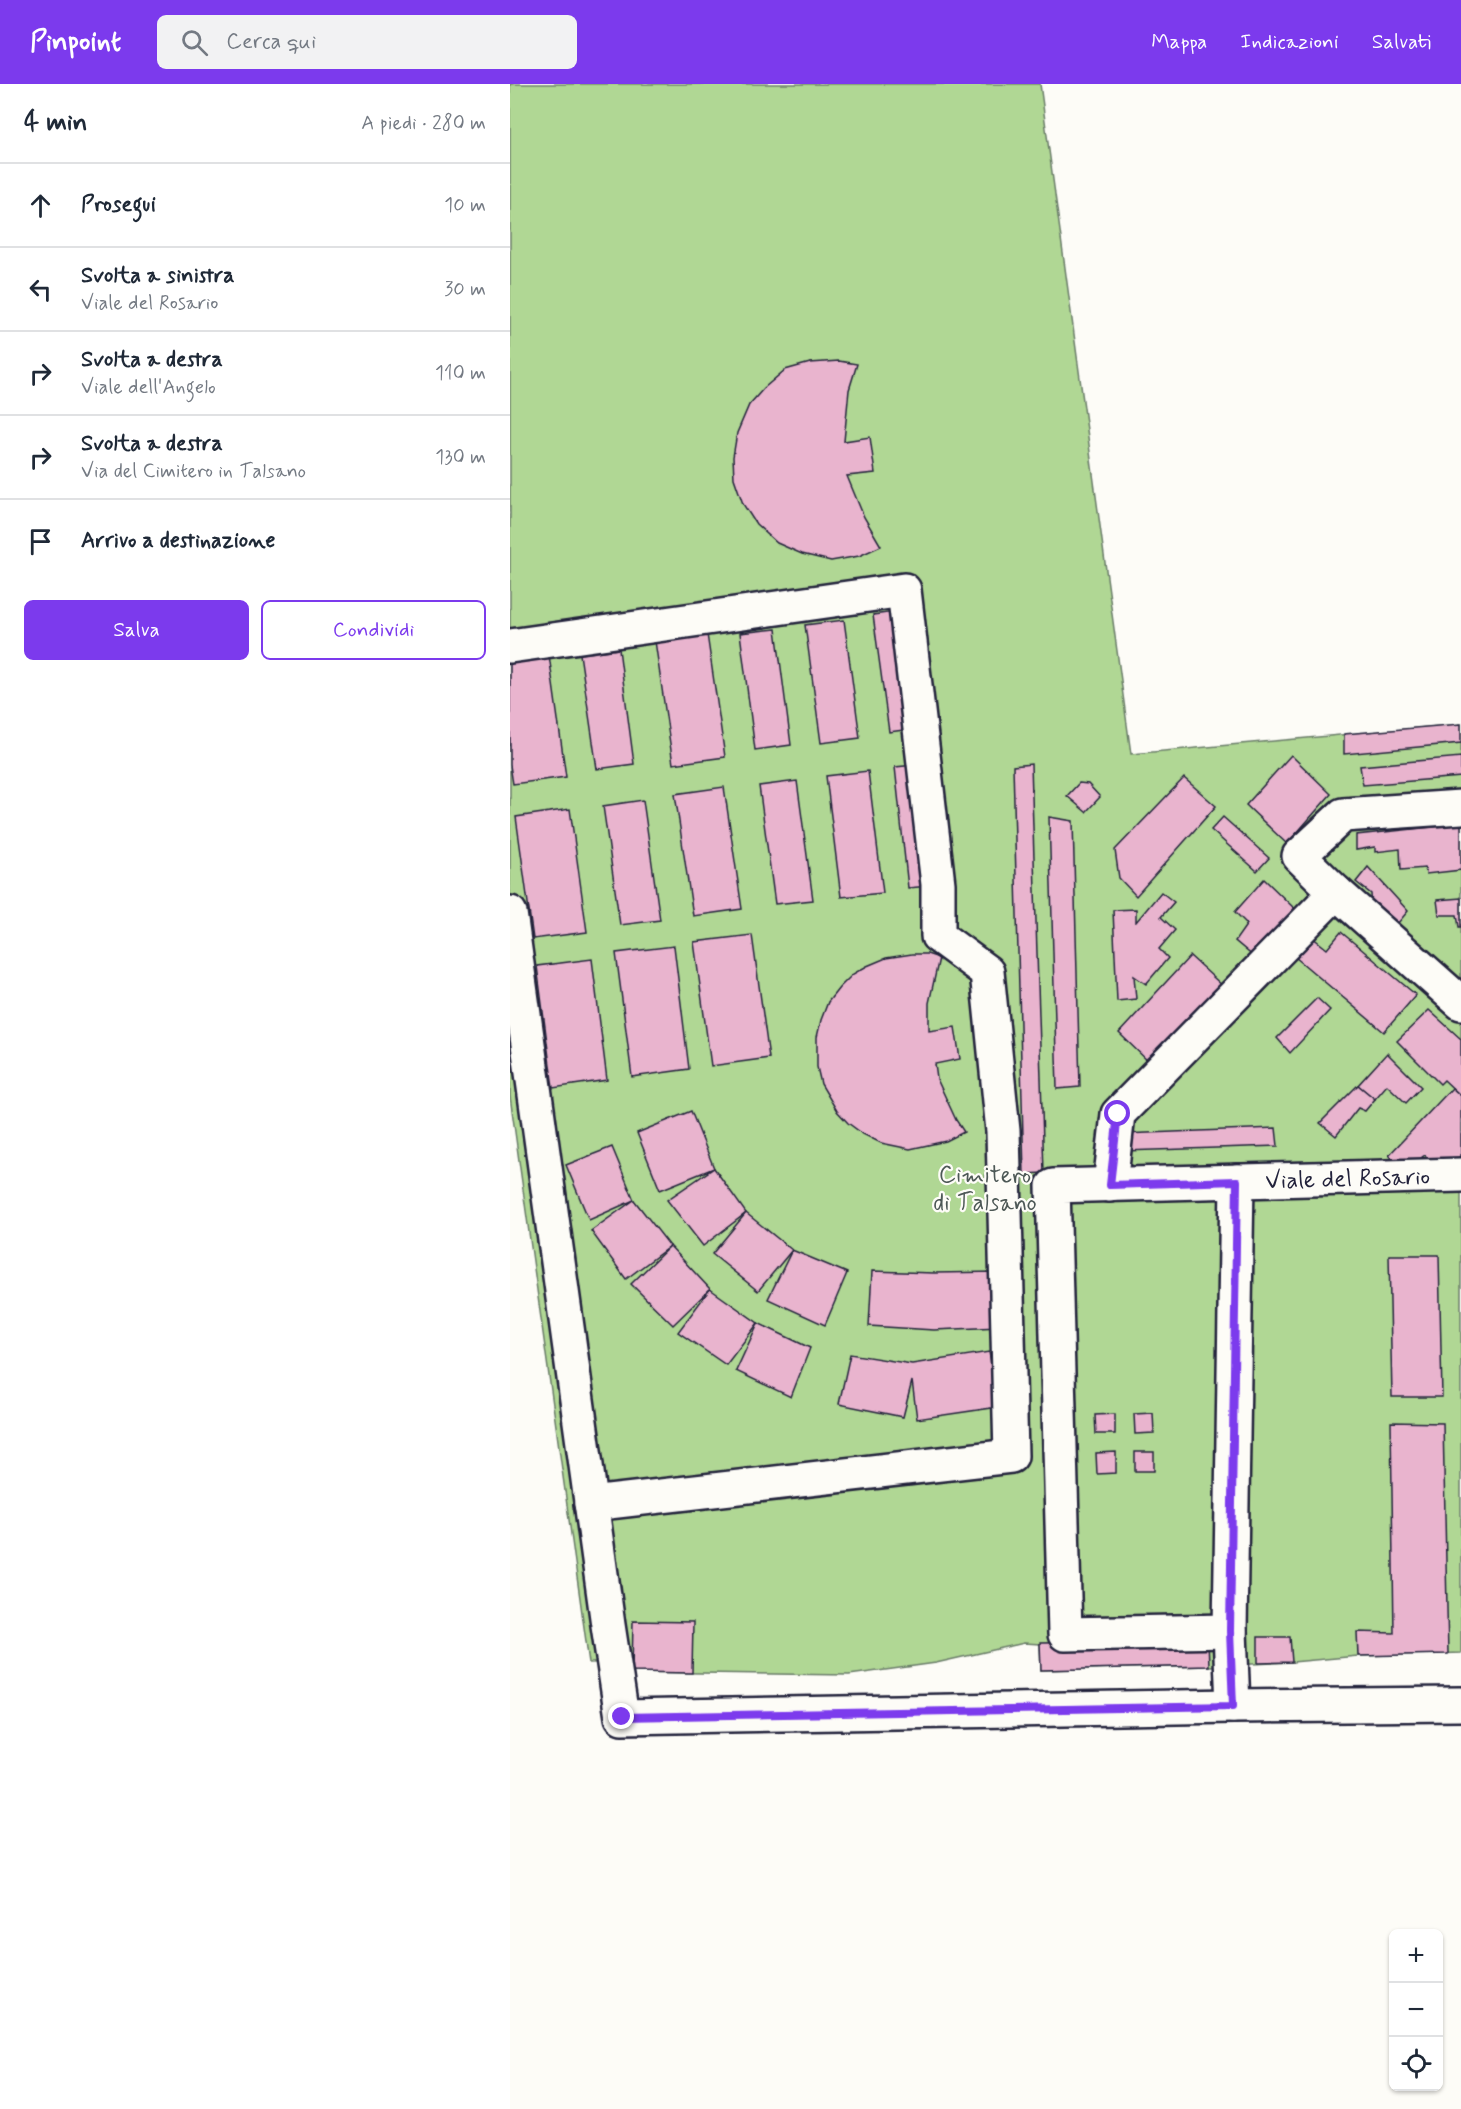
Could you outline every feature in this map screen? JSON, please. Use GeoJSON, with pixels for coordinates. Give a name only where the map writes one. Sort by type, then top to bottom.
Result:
{"type":"FeatureCollection","features":[{"type":"Feature","properties":{"kind":"street"},"geometry":{"type":"LineString","coordinates":[[510,646],[904,590],[938,884],[938,936],[987,972],[994,1032],[1003,1131],[1011,1456],[591,1504]]}},
{"type":"Feature","properties":{"kind":"street"},"geometry":{"type":"LineString","coordinates":[[1461,807],[1343,815],[1299,856],[1461,1003]]}},
{"type":"Feature","properties":{"kind":"street"},"geometry":{"type":"LineString","coordinates":[[1110,1185],[1118,1114],[1336,892]]}},
{"type":"Feature","properties":{"kind":"street"},"geometry":{"type":"LineString","coordinates":[[510,913],[622,1717],[1461,1704]]}},
{"type":"Feature","properties":{"kind":"street","name":"Viale del Rosario"},"geometry":{"type":"LineString","coordinates":[[1230,1631],[1065,1634],[1053,1186],[1461,1175]]}},
{"type":"Feature","properties":{"kind":"street"},"geometry":{"type":"LineString","coordinates":[[1233,1706],[1230,1631],[1237,1181]]}},
{"type":"Feature","properties":{"kind":"green space","name":"Cimitero di Talsano"},"geometry":{"type":"Polygon","coordinates":[[[510,84],[1040,84],[1131,754],[1461,724],[1461,1653],[1358,1656],[1209,1666],[1041,1670],[1040,1644],[1024,1643],[936,1663],[849,1675],[632,1672],[632,1662],[589,1663],[510,1096],[510,84]]]}},
{"type":"Feature","properties":{"kind":"building"},"geometry":{"type":"Polygon","coordinates":[[[839,361],[857,364],[849,390],[844,441],[870,437],[875,473],[847,476],[864,517],[881,546],[859,556],[831,561],[802,554],[777,543],[756,524],[743,504],[734,478],[733,457],[737,433],[749,405],[764,388],[785,370],[810,363],[839,361]]]}},
{"type":"Feature","properties":{"kind":"building"},"geometry":{"type":"Polygon","coordinates":[[[894,612],[911,729],[889,732],[873,615],[894,612]]]}},
{"type":"Feature","properties":{"kind":"building"},"geometry":{"type":"Polygon","coordinates":[[[844,620],[860,738],[821,743],[805,625],[844,620]]]}},
{"type":"Feature","properties":{"kind":"building"},"geometry":{"type":"Polygon","coordinates":[[[776,629],[791,745],[755,750],[740,633],[776,629]]]}},
{"type":"Feature","properties":{"kind":"building"},"geometry":{"type":"Polygon","coordinates":[[[707,634],[725,757],[673,764],[655,641],[707,634]]]}},
{"type":"Feature","properties":{"kind":"building"},"geometry":{"type":"Polygon","coordinates":[[[619,649],[634,764],[597,769],[580,654],[619,649]]]}},
{"type":"Feature","properties":{"kind":"building"},"geometry":{"type":"Polygon","coordinates":[[[549,655],[566,777],[513,784],[510,765],[510,660],[549,655]]]}},
{"type":"Feature","properties":{"kind":"building"},"geometry":{"type":"Polygon","coordinates":[[[1461,724],[1461,743],[1344,754],[1344,734],[1461,724]]]}},
{"type":"Feature","properties":{"kind":"building"},"geometry":{"type":"Polygon","coordinates":[[[1291,755],[1331,794],[1287,844],[1246,805],[1291,755]]]}},
{"type":"Feature","properties":{"kind":"building"},"geometry":{"type":"Polygon","coordinates":[[[1461,757],[1461,777],[1363,785],[1360,766],[1461,757]]]}},
{"type":"Feature","properties":{"kind":"building"},"geometry":{"type":"Polygon","coordinates":[[[1031,764],[1044,1173],[1024,1174],[1013,766],[1031,764]]]}},
{"type":"Feature","properties":{"kind":"building"},"geometry":{"type":"Polygon","coordinates":[[[915,765],[929,886],[908,888],[895,767],[915,765]]]}},
{"type":"Feature","properties":{"kind":"building"},"geometry":{"type":"Polygon","coordinates":[[[868,771],[883,893],[841,897],[826,776],[868,771]]]}},
{"type":"Feature","properties":{"kind":"building"},"geometry":{"type":"Polygon","coordinates":[[[1184,778],[1216,806],[1136,896],[1119,878],[1115,850],[1184,778]]]}},
{"type":"Feature","properties":{"kind":"building"},"geometry":{"type":"Polygon","coordinates":[[[797,781],[813,900],[775,904],[759,786],[797,781]]]}},
{"type":"Feature","properties":{"kind":"building"},"geometry":{"type":"Polygon","coordinates":[[[1079,783],[1088,784],[1100,797],[1086,812],[1067,796],[1079,783]]]}},
{"type":"Feature","properties":{"kind":"building"},"geometry":{"type":"Polygon","coordinates":[[[724,787],[742,909],[693,916],[675,794],[724,787]]]}},
{"type":"Feature","properties":{"kind":"building"},"geometry":{"type":"Polygon","coordinates":[[[643,800],[660,920],[620,925],[603,806],[643,800]]]}},
{"type":"Feature","properties":{"kind":"building"},"geometry":{"type":"Polygon","coordinates":[[[570,809],[587,932],[533,939],[516,817],[570,809]]]}},
{"type":"Feature","properties":{"kind":"building"},"geometry":{"type":"Polygon","coordinates":[[[1049,817],[1073,821],[1080,1087],[1057,1089],[1049,817]]]}},
{"type":"Feature","properties":{"kind":"building"},"geometry":{"type":"Polygon","coordinates":[[[1223,817],[1269,858],[1257,871],[1211,830],[1223,817]]]}},
{"type":"Feature","properties":{"kind":"building"},"geometry":{"type":"Polygon","coordinates":[[[1461,824],[1461,870],[1426,874],[1425,868],[1401,870],[1400,849],[1375,852],[1375,847],[1356,850],[1356,835],[1461,824]]]}},
{"type":"Feature","properties":{"kind":"building"},"geometry":{"type":"Polygon","coordinates":[[[1368,867],[1408,911],[1393,929],[1372,909],[1371,894],[1356,882],[1368,867]]]}},
{"type":"Feature","properties":{"kind":"building"},"geometry":{"type":"Polygon","coordinates":[[[1264,879],[1296,910],[1254,957],[1235,941],[1247,924],[1235,912],[1264,879]]]}},
{"type":"Feature","properties":{"kind":"building"},"geometry":{"type":"Polygon","coordinates":[[[1161,892],[1174,902],[1161,917],[1175,930],[1159,949],[1168,958],[1146,984],[1134,976],[1136,999],[1117,1001],[1113,910],[1136,909],[1136,922],[1161,892]]]}},
{"type":"Feature","properties":{"kind":"building"},"geometry":{"type":"Polygon","coordinates":[[[1461,898],[1461,927],[1459,927],[1457,915],[1439,915],[1437,900],[1461,898]]]}},
{"type":"Feature","properties":{"kind":"building"},"geometry":{"type":"Polygon","coordinates":[[[1341,932],[1416,995],[1384,1032],[1295,957],[1312,937],[1327,949],[1341,932]]]}},
{"type":"Feature","properties":{"kind":"building"},"geometry":{"type":"Polygon","coordinates":[[[752,935],[769,1058],[711,1066],[694,942],[752,935]]]}},
{"type":"Feature","properties":{"kind":"building"},"geometry":{"type":"Polygon","coordinates":[[[674,946],[689,1069],[632,1077],[616,953],[674,946]]]}},
{"type":"Feature","properties":{"kind":"building"},"geometry":{"type":"Polygon","coordinates":[[[927,954],[939,958],[929,1003],[929,1031],[955,1027],[960,1059],[935,1064],[937,1079],[964,1132],[946,1141],[910,1149],[881,1143],[863,1134],[837,1111],[821,1084],[817,1067],[817,1037],[828,1002],[853,974],[886,958],[927,954]]]}},
{"type":"Feature","properties":{"kind":"building"},"geometry":{"type":"Polygon","coordinates":[[[1190,956],[1225,988],[1154,1067],[1119,1033],[1190,956]]]}},
{"type":"Feature","properties":{"kind":"building"},"geometry":{"type":"Polygon","coordinates":[[[592,959],[607,1080],[553,1088],[537,966],[592,959]]]}},
{"type":"Feature","properties":{"kind":"building"},"geometry":{"type":"Polygon","coordinates":[[[1317,998],[1330,1010],[1290,1053],[1277,1038],[1317,998]]]}},
{"type":"Feature","properties":{"kind":"building"},"geometry":{"type":"Polygon","coordinates":[[[1429,1010],[1461,1039],[1461,1096],[1444,1080],[1440,1084],[1397,1041],[1429,1010]]]}},
{"type":"Feature","properties":{"kind":"building"},"geometry":{"type":"Polygon","coordinates":[[[1387,1053],[1421,1087],[1406,1103],[1387,1085],[1375,1099],[1358,1085],[1387,1053]]]}},
{"type":"Feature","properties":{"kind":"building"},"geometry":{"type":"Polygon","coordinates":[[[1358,1085],[1375,1099],[1365,1111],[1358,1108],[1336,1136],[1320,1123],[1358,1085]]]}},
{"type":"Feature","properties":{"kind":"building"},"geometry":{"type":"Polygon","coordinates":[[[1452,1088],[1461,1096],[1461,1164],[1433,1165],[1425,1155],[1404,1170],[1389,1155],[1452,1088]]]}},
{"type":"Feature","properties":{"kind":"building"},"geometry":{"type":"Polygon","coordinates":[[[691,1111],[714,1168],[660,1190],[637,1133],[691,1111]]]}},
{"type":"Feature","properties":{"kind":"building"},"geometry":{"type":"Polygon","coordinates":[[[1276,1128],[1278,1146],[1123,1151],[1122,1134],[1276,1128]]]}},
{"type":"Feature","properties":{"kind":"building"},"geometry":{"type":"Polygon","coordinates":[[[612,1147],[634,1200],[589,1220],[566,1165],[612,1147]]]}},
{"type":"Feature","properties":{"kind":"building"},"geometry":{"type":"Polygon","coordinates":[[[714,1168],[746,1213],[703,1246],[667,1200],[714,1168]]]}},
{"type":"Feature","properties":{"kind":"building"},"geometry":{"type":"Polygon","coordinates":[[[634,1200],[670,1246],[626,1279],[591,1231],[634,1200]]]}},
{"type":"Feature","properties":{"kind":"building"},"geometry":{"type":"Polygon","coordinates":[[[746,1213],[792,1250],[758,1291],[712,1254],[746,1213]]]}},
{"type":"Feature","properties":{"kind":"building"},"geometry":{"type":"Polygon","coordinates":[[[670,1246],[710,1289],[673,1325],[631,1284],[670,1246]]]}},
{"type":"Feature","properties":{"kind":"building"},"geometry":{"type":"Polygon","coordinates":[[[792,1250],[847,1273],[825,1325],[768,1299],[792,1250]]]}},
{"type":"Feature","properties":{"kind":"building"},"geometry":{"type":"Polygon","coordinates":[[[1389,1255],[1439,1255],[1442,1397],[1392,1397],[1389,1255]]]}},
{"type":"Feature","properties":{"kind":"building"},"geometry":{"type":"Polygon","coordinates":[[[872,1271],[997,1272],[999,1327],[934,1330],[869,1326],[872,1271]]]}},
{"type":"Feature","properties":{"kind":"building"},"geometry":{"type":"Polygon","coordinates":[[[710,1289],[758,1323],[726,1365],[678,1332],[710,1289]]]}},
{"type":"Feature","properties":{"kind":"building"},"geometry":{"type":"Polygon","coordinates":[[[758,1323],[810,1348],[791,1397],[736,1371],[758,1323]]]}},
{"type":"Feature","properties":{"kind":"building"},"geometry":{"type":"Polygon","coordinates":[[[989,1352],[998,1407],[917,1419],[912,1381],[903,1417],[839,1404],[850,1354],[912,1364],[989,1352]]]}},
{"type":"Feature","properties":{"kind":"building"},"geometry":{"type":"Polygon","coordinates":[[[1153,1413],[1154,1433],[1135,1434],[1134,1414],[1153,1413]]]}},
{"type":"Feature","properties":{"kind":"building"},"geometry":{"type":"Polygon","coordinates":[[[1115,1414],[1115,1434],[1096,1434],[1095,1415],[1115,1414]]]}},
{"type":"Feature","properties":{"kind":"building"},"geometry":{"type":"Polygon","coordinates":[[[1391,1422],[1443,1423],[1448,1654],[1358,1656],[1357,1632],[1394,1633],[1391,1422]]]}},
{"type":"Feature","properties":{"kind":"building"},"geometry":{"type":"Polygon","coordinates":[[[1116,1452],[1116,1473],[1097,1474],[1096,1453],[1116,1452]]]}},
{"type":"Feature","properties":{"kind":"building"},"geometry":{"type":"Polygon","coordinates":[[[1135,1452],[1154,1452],[1154,1471],[1135,1471],[1135,1452]]]}},
{"type":"Feature","properties":{"kind":"building"},"geometry":{"type":"Polygon","coordinates":[[[633,1621],[693,1622],[692,1673],[632,1672],[633,1621]]]}},
{"type":"Feature","properties":{"kind":"building"},"geometry":{"type":"Polygon","coordinates":[[[1258,1637],[1290,1637],[1292,1662],[1258,1663],[1258,1637]]]}},
{"type":"Feature","properties":{"kind":"building"},"geometry":{"type":"Polygon","coordinates":[[[1208,1641],[1209,1666],[1041,1670],[1040,1643],[1208,1641]]]}},
{"type":"Feature","properties":{"kind":"route"},"geometry":{"type":"LineString","coordinates":[[622,1717],[1233,1706],[1230,1631],[1237,1181],[1110,1185],[1118,1114]]}}]}
